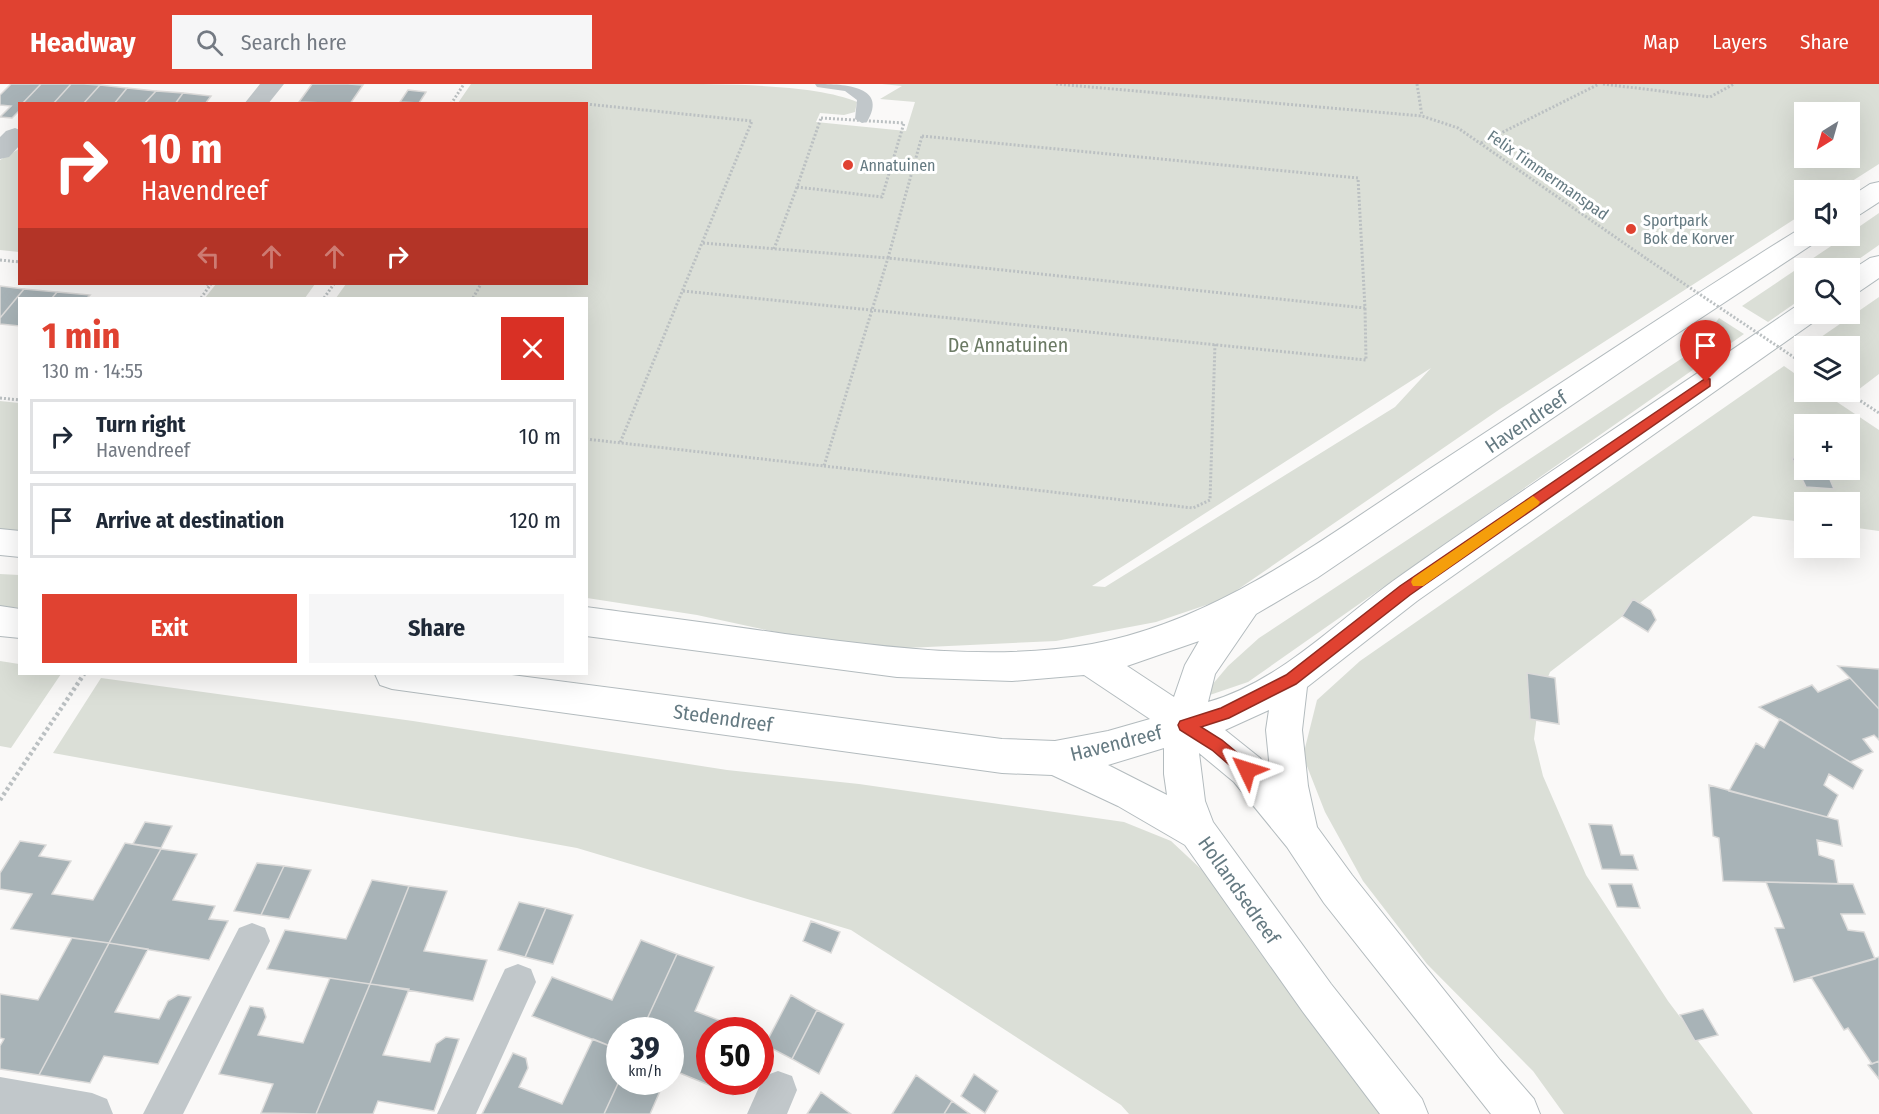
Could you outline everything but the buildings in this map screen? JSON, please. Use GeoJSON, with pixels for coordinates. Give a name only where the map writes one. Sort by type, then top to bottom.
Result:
{"type":"FeatureCollection","features":[{"type":"Feature","properties":{"kind":"main road"},"geometry":{"type":"LineString","coordinates":[[1860,202],[1879,190]]}},
{"type":"Feature","properties":{"kind":"main road","name":"Havendreef"},"geometry":{"type":"LineString","coordinates":[[1244,606],[1546,409],[1728,285],[1794,244]]}},
{"type":"Feature","properties":{"kind":"main road"},"geometry":{"type":"LineString","coordinates":[[1860,277],[1879,265]]}},
{"type":"Feature","properties":{"kind":"main road","name":"Havendreef"},"geometry":{"type":"LineString","coordinates":[[1056,758],[1108,748],[1224,714],[1291,679],[1405,591],[1794,322]]}},
{"type":"Feature","properties":{"kind":"main road"},"geometry":{"type":"LineString","coordinates":[[0,542],[18,544]]}},
{"type":"Feature","properties":{"kind":"main road"},"geometry":{"type":"LineString","coordinates":[[588,621],[904,664],[973,668],[1029,666],[1089,659],[1159,642],[1244,606]]}},
{"type":"Feature","properties":{"kind":"main road","name":"Hollandsedreef"},"geometry":{"type":"LineString","coordinates":[[1244,606],[1202,665],[1195,681],[1181,751],[1186,801],[1198,832],[1317,998],[1407,1114]]}},
{"type":"Feature","properties":{"kind":"main road"},"geometry":{"type":"LineString","coordinates":[[0,621],[18,624]]}},
{"type":"Feature","properties":{"kind":"main road"},"geometry":{"type":"LineString","coordinates":[[1089,659],[1217,745],[1247,770],[1300,834],[1338,889],[1485,1075],[1519,1114]]}},
{"type":"Feature","properties":{"kind":"main road","name":"Stedendreef"},"geometry":{"type":"LineString","coordinates":[[399,675],[1002,756],[1056,758]]}},
{"type":"Feature","properties":{"kind":"main road"},"geometry":{"type":"LineString","coordinates":[[1291,679],[1284,730],[1300,834]]}},
{"type":"Feature","properties":{"kind":"main road"},"geometry":{"type":"LineString","coordinates":[[1056,758],[1131,794],[1198,832]]}},
{"type":"Feature","properties":{"kind":"street"},"geometry":{"type":"LineString","coordinates":[[257,102],[272,84]]}},
{"type":"Feature","properties":{"kind":"street"},"geometry":{"type":"LineString","coordinates":[[162,1114],[252,941]]}},
{"type":"Feature","properties":{"kind":"street"},"geometry":{"type":"LineString","coordinates":[[456,1114],[518,982]]}},
{"type":"Feature","properties":{"kind":"street"},"geometry":{"type":"LineString","coordinates":[[0,1098],[92,1114]]}},
{"type":"Feature","properties":{"kind":"lane"},"geometry":{"type":"LineString","coordinates":[[822,84],[856,89],[865,98],[866,108],[862,119]]}},
{"type":"Feature","properties":{"kind":"path"},"geometry":{"type":"LineString","coordinates":[[452,102],[464,84]]}},
{"type":"Feature","properties":{"kind":"path","name":"Felix Timmermanspad"},"geometry":{"type":"LineString","coordinates":[[1056,84],[1422,116],[1458,128],[1794,357]]}},
{"type":"Feature","properties":{"kind":"path"},"geometry":{"type":"LineString","coordinates":[[1417,84],[1422,116]]}},
{"type":"Feature","properties":{"kind":"path"},"geometry":{"type":"LineString","coordinates":[[1481,143],[1599,84]]}},
{"type":"Feature","properties":{"kind":"path"},"geometry":{"type":"LineString","coordinates":[[1604,84],[1710,97],[1734,84]]}},
{"type":"Feature","properties":{"kind":"path"},"geometry":{"type":"LineString","coordinates":[[588,104],[752,121],[620,442]]}},
{"type":"Feature","properties":{"kind":"path"},"geometry":{"type":"LineString","coordinates":[[774,249],[821,118],[904,123],[882,197],[797,187]]}},
{"type":"Feature","properties":{"kind":"path"},"geometry":{"type":"LineString","coordinates":[[683,291],[873,310],[1215,344],[1366,360],[1358,178],[922,136],[873,310],[824,466]]}},
{"type":"Feature","properties":{"kind":"path"},"geometry":{"type":"LineString","coordinates":[[703,243],[888,258],[1365,308]]}},
{"type":"Feature","properties":{"kind":"path"},"geometry":{"type":"LineString","coordinates":[[0,260],[18,262]]}},
{"type":"Feature","properties":{"kind":"path"},"geometry":{"type":"LineString","coordinates":[[588,438],[1193,508],[1210,500],[1215,344]]}},
{"type":"Feature","properties":{"kind":"path"},"geometry":{"type":"LineString","coordinates":[[0,398],[18,400]]}},
{"type":"Feature","properties":{"kind":"path"},"geometry":{"type":"LineString","coordinates":[[1860,400],[1879,413]]}},
{"type":"Feature","properties":{"kind":"path"},"geometry":{"type":"LineString","coordinates":[[0,801],[83,675]]}},
{"type":"Feature","properties":{"kind":"green space","name":"De Annatuinen"},"geometry":{"type":"Polygon","coordinates":[[[471,84],[692,84],[794,88],[840,96],[857,102],[855,112],[844,115],[820,113],[816,122],[906,131],[915,102],[880,99],[902,86],[882,84],[1879,84],[1879,164],[1854,180],[1794,180],[1794,219],[1500,409],[1224,599],[1156,622],[1056,641],[906,648],[799,637],[697,615],[588,598],[588,297],[337,297],[345,285],[588,285],[588,102],[459,102],[471,84]],[[1431,368],[1092,586],[1105,587],[1395,407],[1431,368]]]}},
{"type":"Feature","properties":{"kind":"green space"},"geometry":{"type":"Polygon","coordinates":[[[18,150],[18,252],[0,250],[0,160],[18,150]]]}},
{"type":"Feature","properties":{"kind":"green space"},"geometry":{"type":"Polygon","coordinates":[[[1879,213],[1879,245],[1860,258],[1813,258],[1831,246],[1860,246],[1860,226],[1879,213]]]}},
{"type":"Feature","properties":{"kind":"green space"},"geometry":{"type":"Polygon","coordinates":[[[1794,271],[1794,304],[1768,322],[1742,306],[1794,271]]]}},
{"type":"Feature","properties":{"kind":"green space"},"geometry":{"type":"Polygon","coordinates":[[[215,285],[314,285],[306,297],[206,297],[215,285]]]}},
{"type":"Feature","properties":{"kind":"green space"},"geometry":{"type":"Polygon","coordinates":[[[1879,297],[1879,374],[1860,388],[1860,336],[1822,336],[1840,324],[1860,324],[1860,310],[1879,297]]]}},
{"type":"Feature","properties":{"kind":"green space"},"geometry":{"type":"Polygon","coordinates":[[[1719,318],[1744,334],[1248,682],[1201,698],[1228,666],[1259,638],[1699,347],[1719,318]]]}},
{"type":"Feature","properties":{"kind":"green space"},"geometry":{"type":"Polygon","coordinates":[[[1784,366],[1794,373],[1794,402],[1837,402],[1855,414],[1794,414],[1794,480],[1860,480],[1860,417],[1879,430],[1879,531],[1860,528],[1860,492],[1794,492],[1794,521],[1753,516],[1550,672],[1539,699],[1534,739],[1543,776],[1586,875],[1668,1001],[1753,1114],[1564,1114],[1533,1071],[1427,964],[1363,881],[1325,812],[1303,756],[1317,700],[1360,661],[1784,366]]]}},
{"type":"Feature","properties":{"kind":"green space"},"geometry":{"type":"Polygon","coordinates":[[[0,401],[18,403],[18,533],[0,531],[0,401]]]}},
{"type":"Feature","properties":{"kind":"green space"},"geometry":{"type":"Polygon","coordinates":[[[0,574],[18,575],[18,608],[0,606],[0,574]]]}},
{"type":"Feature","properties":{"kind":"green space"},"geometry":{"type":"Polygon","coordinates":[[[0,661],[18,664],[18,675],[60,675],[11,748],[0,746],[0,661]]]}},
{"type":"Feature","properties":{"kind":"green space"},"geometry":{"type":"Polygon","coordinates":[[[101,678],[413,721],[727,770],[859,784],[1124,822],[1171,841],[1201,869],[1395,1114],[1129,1114],[1121,1105],[851,930],[577,848],[53,753],[101,678]]]}},
{"type":"Feature","properties":{"kind":"slow traffic"},"geometry":{"type":"LineString","coordinates":[[1418,582],[1533,502]]}},
{"type":"Feature","properties":{"kind":"place","name":"Annatuinen"},"geometry":{"type":"Point","coordinates":[848,165]}},
{"type":"Feature","properties":{"kind":"place","name":"Sportpark Bok de Korver"},"geometry":{"type":"Point","coordinates":[1631,229]}},
{"type":"Feature","properties":{"kind":"route"},"geometry":{"type":"LineString","coordinates":[[1247,770],[1217,745],[1185,725],[1224,714],[1255,700],[1291,679],[1405,591],[1706,382]]}}]}
